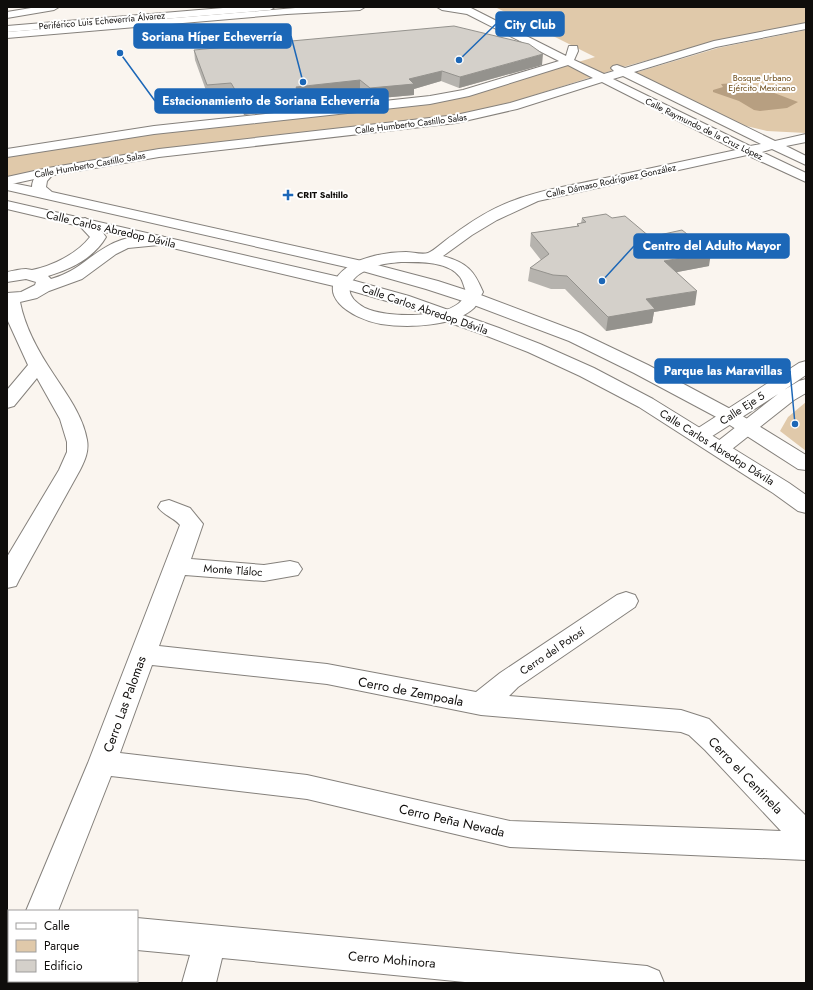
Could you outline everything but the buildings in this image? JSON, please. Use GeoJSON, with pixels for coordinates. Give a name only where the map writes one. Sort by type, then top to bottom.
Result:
{"type":"FeatureCollection","features":[{"type":"Feature","properties":{"kind":"main road"},"geometry":{"type":"LineString","coordinates":[[7,15],[33,9],[54,7]]}},
{"type":"Feature","properties":{"kind":"main road"},"geometry":{"type":"LineString","coordinates":[[7,23],[178,7]]}},
{"type":"Feature","properties":{"kind":"main road","name":"Periférico Luis Echeverría Álvarez"},"geometry":{"type":"LineString","coordinates":[[7,29],[152,13],[229,7]]}},
{"type":"Feature","properties":{"kind":"main road","name":"Periférico Luis Echeverría Álvarez"},"geometry":{"type":"LineString","coordinates":[[7,23],[114,20],[270,7]]}},
{"type":"Feature","properties":{"kind":"main road","name":"Periférico Luis Echeverría Álvarez"},"geometry":{"type":"LineString","coordinates":[[7,33],[360,7]]}},
{"type":"Feature","properties":{"kind":"main road"},"geometry":{"type":"LineString","coordinates":[[442,7],[468,11],[492,12]]}},
{"type":"Feature","properties":{"kind":"main road","name":"Calle Raymundo de la Cruz López"},"geometry":{"type":"LineString","coordinates":[[468,11],[701,128],[750,150],[806,178]]}},
{"type":"Feature","properties":{"kind":"main road"},"geometry":{"type":"LineString","coordinates":[[7,23],[133,13],[152,13]]}},
{"type":"Feature","properties":{"kind":"main road"},"geometry":{"type":"LineString","coordinates":[[7,33],[102,24],[114,20]]}},
{"type":"Feature","properties":{"kind":"main road","name":"Calle Humberto Castillo Salas"},"geometry":{"type":"LineString","coordinates":[[7,182],[48,172],[159,153],[456,119],[513,106],[714,44],[806,26]]}},
{"type":"Feature","properties":{"kind":"main road"},"geometry":{"type":"LineString","coordinates":[[9,151],[154,130],[436,99],[465,93],[554,67],[568,61],[576,49],[562,44],[544,49]]}},
{"type":"Feature","properties":{"kind":"main road","name":"Calle Raymundo de la Cruz López"},"geometry":{"type":"LineString","coordinates":[[609,64],[806,161]]}},
{"type":"Feature","properties":{"kind":"main road"},"geometry":{"type":"LineString","coordinates":[[729,124],[762,131],[806,136]]}},
{"type":"Feature","properties":{"kind":"main road"},"geometry":{"type":"LineString","coordinates":[[697,162],[708,148],[707,136],[701,128]]}},
{"type":"Feature","properties":{"kind":"main road","name":"Calle Dámaso Rodríguez González"},"geometry":{"type":"LineString","coordinates":[[430,259],[475,225],[517,203],[806,136]]}},
{"type":"Feature","properties":{"kind":"main road"},"geometry":{"type":"LineString","coordinates":[[768,160],[792,155]]}},
{"type":"Feature","properties":{"kind":"main road"},"geometry":{"type":"LineString","coordinates":[[48,172],[41,179],[38,185],[39,188],[48,196]]}},
{"type":"Feature","properties":{"kind":"main road","name":"Calle Carlos Abredop Dávila"},"geometry":{"type":"LineString","coordinates":[[7,186],[362,266],[432,285],[472,298],[575,337],[641,368],[749,427],[806,464]]}},
{"type":"Feature","properties":{"kind":"main road","name":"Calle Carlos Abredop Dávila"},"geometry":{"type":"LineString","coordinates":[[7,205],[342,283],[404,300],[448,315],[534,348],[588,372],[646,403],[781,488],[806,506]]}},
{"type":"Feature","properties":{"kind":"main road"},"geometry":{"type":"LineString","coordinates":[[30,275],[59,266],[91,246],[98,237],[85,223]]}},
{"type":"Feature","properties":{"kind":"main road"},"geometry":{"type":"LineString","coordinates":[[7,580],[69,471],[76,453],[77,440],[69,417],[38,365],[9,305],[43,287],[68,279],[82,272],[122,245],[134,242],[163,241]]}},
{"type":"Feature","properties":{"kind":"main road"},"geometry":{"type":"LineString","coordinates":[[91,246],[111,251]]}},
{"type":"Feature","properties":{"kind":"main road"},"geometry":{"type":"LineString","coordinates":[[401,257],[430,259],[445,262],[467,274],[473,282],[475,290],[467,305],[448,315],[433,319],[412,321],[385,320],[358,311],[349,305],[343,298],[341,290],[342,283],[346,276],[362,266],[401,257]]}},
{"type":"Feature","properties":{"kind":"main road"},"geometry":{"type":"LineString","coordinates":[[7,277],[15,275],[30,275],[41,278],[44,282],[43,287]]}},
{"type":"Feature","properties":{"kind":"main road"},"geometry":{"type":"LineString","coordinates":[[7,402],[38,365]]}},
{"type":"Feature","properties":{"kind":"main road","name":"Calle Eje 5"},"geometry":{"type":"LineString","coordinates":[[699,436],[806,367]]}},
{"type":"Feature","properties":{"kind":"main road","name":"Calle Eje 5"},"geometry":{"type":"LineString","coordinates":[[720,449],[787,396],[806,385]]}},
{"type":"Feature","properties":{"kind":"main road","name":"Cerro Las Palomas"},"geometry":{"type":"LineString","coordinates":[[42,910],[102,763],[192,524],[182,513],[169,507]]}},
{"type":"Feature","properties":{"kind":"main road","name":"Monte Tláloc"},"geometry":{"type":"LineString","coordinates":[[176,566],[264,573],[290,569]]}},
{"type":"Feature","properties":{"kind":"main road","name":"Cerro del Potosí"},"geometry":{"type":"LineString","coordinates":[[481,704],[509,680],[626,601]]}},
{"type":"Feature","properties":{"kind":"main road","name":"Cerro de Zempoala"},"geometry":{"type":"LineString","coordinates":[[142,654],[327,674],[481,704],[681,721]]}},
{"type":"Feature","properties":{"kind":"main road","name":"Cerro el Centinela"},"geometry":{"type":"LineString","coordinates":[[681,721],[699,727],[806,837]]}},
{"type":"Feature","properties":{"kind":"main road","name":"Cerro Peña Nevada"},"geometry":{"type":"LineString","coordinates":[[102,763],[307,787],[510,834],[806,846]]}},
{"type":"Feature","properties":{"kind":"main road","name":"Cerro Mohinora"},"geometry":{"type":"LineString","coordinates":[[138,934],[647,983]]}},
{"type":"Feature","properties":{"kind":"main road"},"geometry":{"type":"LineString","coordinates":[[199,983],[210,941]]}},
{"type":"Feature","properties":{"kind":"green space"},"geometry":{"type":"Polygon","coordinates":[[[495,7],[806,7],[806,24],[709,43],[623,67],[494,108],[454,116],[7,178],[7,157],[144,134],[446,101],[595,57],[495,7]]]}},
{"type":"Feature","properties":{"kind":"green space","name":"Bosque Urbano Ejército Mexicano"},"geometry":{"type":"Polygon","coordinates":[[[806,30],[806,133],[767,131],[742,125],[631,74],[718,48],[806,30]]]}},
{"type":"Feature","properties":{"kind":"green space"},"geometry":{"type":"Polygon","coordinates":[[[806,402],[806,451],[780,431],[788,417],[806,402]]]}},
{"type":"Feature","properties":{"kind":"shaded area"},"geometry":{"type":"Polygon","coordinates":[[[735,83],[770,88],[769,91],[798,102],[787,108],[760,111],[754,110],[739,101],[713,92],[713,90],[723,87],[721,84],[735,83]]]}},
{"type":"Feature","properties":{"kind":"place","name":"Estacionamiento de Soriana Echeverría"},"geometry":{"type":"Point","coordinates":[120,53]}},
{"type":"Feature","properties":{"kind":"place","name":"City Club"},"geometry":{"type":"Point","coordinates":[459,60]}},
{"type":"Feature","properties":{"kind":"place","name":"Soriana Híper Echeverría"},"geometry":{"type":"Point","coordinates":[303,82]}},
{"type":"Feature","properties":{"kind":"place","name":"CRIT Saltillo"},"geometry":{"type":"Point","coordinates":[288,195]}},
{"type":"Feature","properties":{"kind":"place","name":"Centro del Adulto Mayor"},"geometry":{"type":"Point","coordinates":[602,281]}},
{"type":"Feature","properties":{"kind":"place","name":"Parque las Maravillas"},"geometry":{"type":"Point","coordinates":[795,424]}}]}
